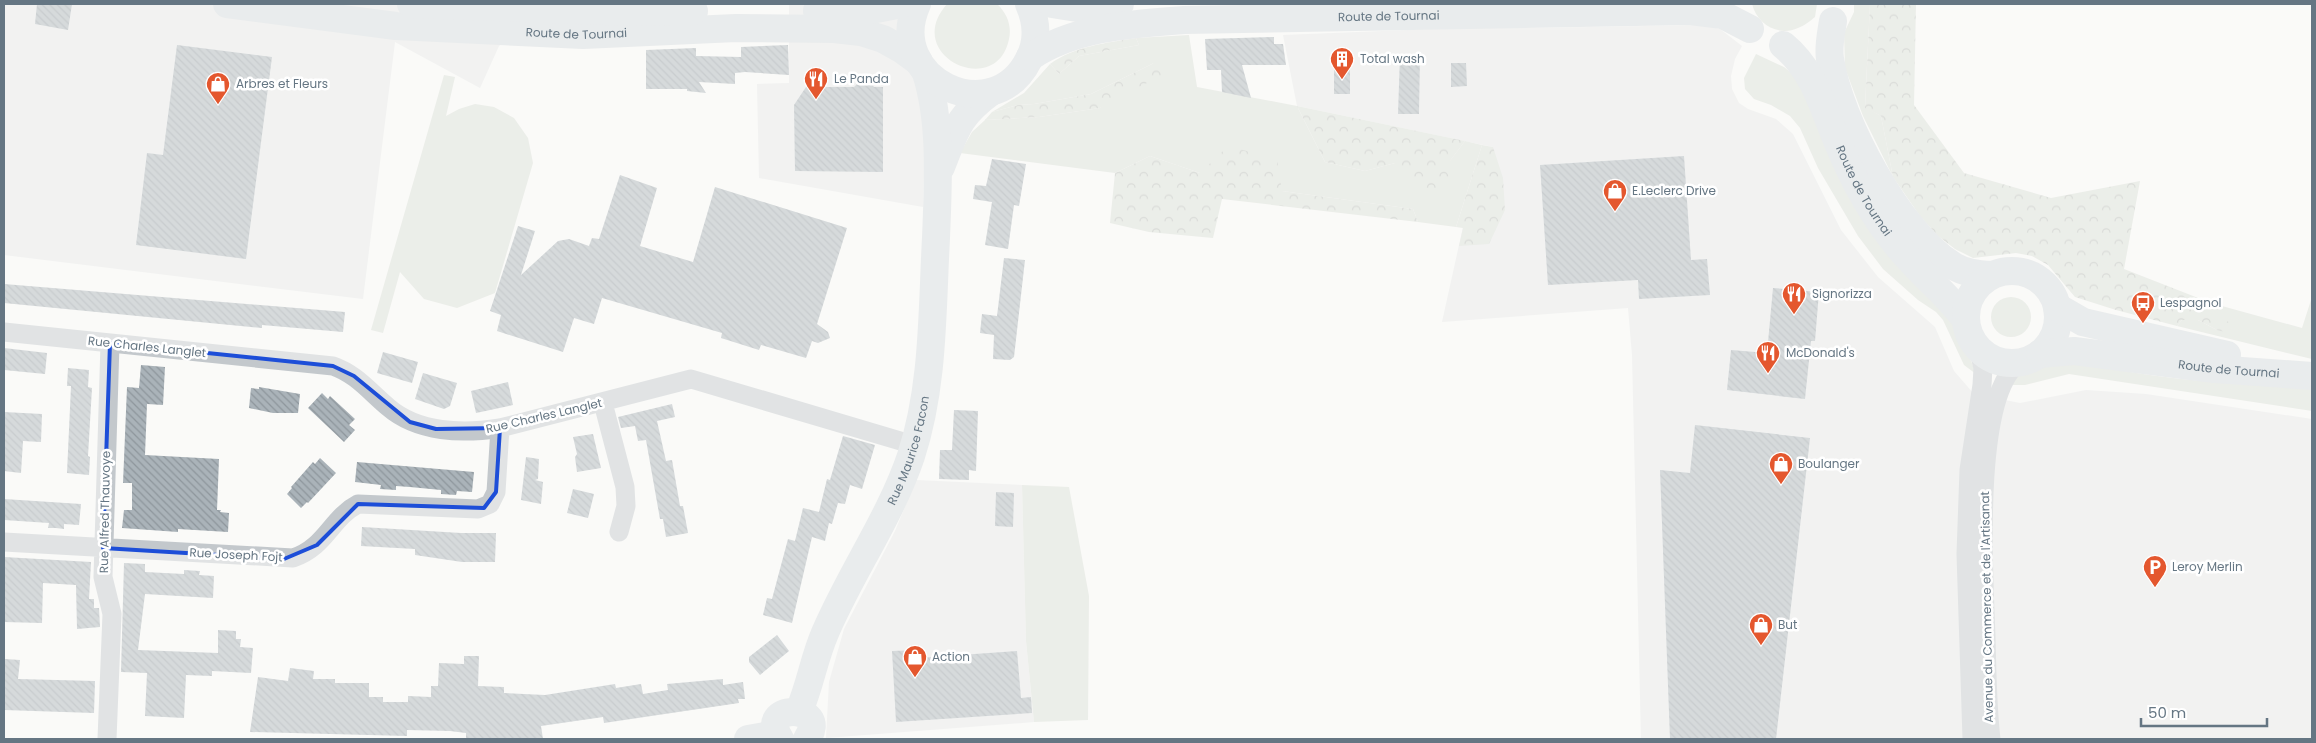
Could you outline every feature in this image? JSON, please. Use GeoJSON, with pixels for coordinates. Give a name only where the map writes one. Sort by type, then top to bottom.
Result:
{"type":"FeatureCollection","features":[{"type":"Feature","properties":{"kind":"main road","name":"Route de Tournai"},"geometry":{"type":"LineString","coordinates":[[228,4],[396,26],[584,35],[736,28],[834,29],[861,32],[883,39],[901,49],[940,84],[956,92],[973,94],[991,92]]}},
{"type":"Feature","properties":{"kind":"main road","name":"Route de Tournai"},"geometry":{"type":"LineString","coordinates":[[411,4],[651,12],[866,11],[902,4]]}},
{"type":"Feature","properties":{"kind":"main road","name":"Rue Maurice Facon"},"geometry":{"type":"LineString","coordinates":[[798,711],[806,694],[812,666],[825,632],[896,492],[914,445],[929,363],[939,170],[933,102],[923,68],[911,39],[911,22],[917,4]]}},
{"type":"Feature","properties":{"kind":"main road"},"geometry":{"type":"LineString","coordinates":[[1029,4],[1034,17],[1036,34],[1030,57]]}},
{"type":"Feature","properties":{"kind":"main road"},"geometry":{"type":"LineString","coordinates":[[1052,4],[1077,8],[1120,4]]}},
{"type":"Feature","properties":{"kind":"main road"},"geometry":{"type":"LineString","coordinates":[[1738,4],[1742,17],[1750,29]]}},
{"type":"Feature","properties":{"kind":"main road","name":"Route de Tournai"},"geometry":{"type":"LineString","coordinates":[[1030,57],[1050,44],[1082,33],[1132,25],[1184,20],[1690,11],[1723,15],[1750,29],[1762,38],[1783,45],[1797,45],[1811,41],[1823,33],[1836,12]]}},
{"type":"Feature","properties":{"kind":"main road","name":"Route de Tournai"},"geometry":{"type":"LineString","coordinates":[[1836,12],[1830,58],[1837,87],[1866,156],[1888,193],[1914,229],[1946,261],[1972,273],[1992,275],[2015,271],[2032,276],[2046,286],[2057,307],[2083,322],[2232,356],[2305,375]]}},
{"type":"Feature","properties":{"kind":"main road","name":"Route de Tournai"},"geometry":{"type":"LineString","coordinates":[[1783,45],[1796,56],[1808,72],[1852,175],[1872,211],[1902,252],[1952,300],[1966,320],[1970,338],[1978,348],[1996,361],[2074,351],[2214,369],[2305,375]]}},
{"type":"Feature","properties":{"kind":"main road","name":"Rue Maurice Facon"},"geometry":{"type":"LineString","coordinates":[[939,170],[954,132],[963,116],[974,104],[1014,78],[1030,57]]}},
{"type":"Feature","properties":{"kind":"main road"},"geometry":{"type":"LineString","coordinates":[[1966,320],[1968,302],[1974,291],[1992,275]]}},
{"type":"Feature","properties":{"kind":"main road"},"geometry":{"type":"LineString","coordinates":[[2029,358],[2054,336],[2058,324],[2057,307]]}},
{"type":"Feature","properties":{"kind":"main road"},"geometry":{"type":"LineString","coordinates":[[748,739],[778,737],[776,725],[780,716],[789,711],[798,711],[809,721],[810,731],[806,739]]}},
{"type":"Feature","properties":{"kind":"street","name":"Rue Charles Langlet"},"geometry":{"type":"LineString","coordinates":[[4,332],[333,366],[354,376],[387,406],[410,422],[436,429],[479,430],[500,428],[603,403],[671,382],[691,379],[914,445]]}},
{"type":"Feature","properties":{"kind":"street","name":"Rue Alfred Thauvoye"},"geometry":{"type":"LineString","coordinates":[[107,739],[112,614],[102,577],[110,343]]}},
{"type":"Feature","properties":{"kind":"street","name":"Avenue du Commerce et de l'Artisanat"},"geometry":{"type":"LineString","coordinates":[[1972,739],[1966,554],[1969,470],[1982,385],[1982,368],[1978,348]]}},
{"type":"Feature","properties":{"kind":"street","name":"Avenue du Commerce et de l'Artisanat"},"geometry":{"type":"LineString","coordinates":[[1991,739],[1984,583],[1985,484],[1988,445],[1998,396],[2009,373],[2029,358]]}},
{"type":"Feature","properties":{"kind":"street"},"geometry":{"type":"LineString","coordinates":[[603,403],[625,487],[626,506],[620,532]]}},
{"type":"Feature","properties":{"kind":"street","name":"Rue Joseph Fojt"},"geometry":{"type":"LineString","coordinates":[[4,542],[292,558],[317,545],[349,510],[358,504],[484,508],[490,504],[496,492],[500,428]]}},
{"type":"Feature","properties":{"kind":"highlighted area"},"geometry":{"type":"Polygon","coordinates":[[[110,343],[333,366],[354,376],[410,422],[436,429],[500,428],[496,492],[484,508],[358,504],[317,545],[284,559],[103,548],[110,343]]]}},
{"type":"Feature","properties":{"kind":"shaded area"},"geometry":{"type":"Polygon","coordinates":[[[4,4],[553,4],[499,46],[480,88],[395,42],[363,299],[4,255],[4,4]]]}},
{"type":"Feature","properties":{"kind":"shaded area"},"geometry":{"type":"Polygon","coordinates":[[[789,4],[917,4],[925,146],[923,207],[759,178],[757,84],[789,83],[789,4]]]}},
{"type":"Feature","properties":{"kind":"shaded area"},"geometry":{"type":"Polygon","coordinates":[[[1702,25],[1720,29],[1742,46],[1735,59],[1731,76],[1732,89],[1739,103],[1748,109],[1776,119],[1793,134],[1841,230],[1878,277],[1935,327],[1954,371],[1974,394],[2020,403],[2086,390],[2146,394],[2312,419],[2312,739],[1641,739],[1632,355],[1628,308],[1442,322],[1463,227],[1493,147],[1297,106],[1283,35],[1482,27],[1702,25]]]}},
{"type":"Feature","properties":{"kind":"shaded area"},"geometry":{"type":"Polygon","coordinates":[[[916,480],[1022,485],[1026,641],[1034,722],[826,738],[829,682],[844,629],[895,531],[916,480]]]}},
{"type":"Feature","properties":{"kind":"green space"},"geometry":{"type":"Polygon","coordinates":[[[947,4],[997,4],[1006,16],[1010,29],[1009,39],[1001,57],[988,67],[972,68],[956,64],[943,54],[936,40],[936,23],[947,4]]]}},
{"type":"Feature","properties":{"kind":"green space"},"geometry":{"type":"Polygon","coordinates":[[[1752,4],[1817,4],[1815,17],[1805,25],[1783,31],[1776,30],[1763,23],[1752,4]]]}},
{"type":"Feature","properties":{"kind":"green space"},"geometry":{"type":"Polygon","coordinates":[[[1854,4],[1870,4],[1865,107],[1881,116],[1893,177],[1863,116],[1845,68],[1844,33],[1854,12],[1854,4]]]}},
{"type":"Feature","properties":{"kind":"green space"},"geometry":{"type":"Polygon","coordinates":[[[1870,4],[1916,4],[1914,105],[1964,173],[2051,198],[2140,181],[2124,269],[2211,303],[2215,317],[2240,326],[2237,335],[2217,330],[2198,320],[2182,320],[2177,326],[2075,297],[2048,265],[2032,256],[2016,253],[1973,258],[1955,249],[1938,236],[1920,216],[1893,177],[1881,116],[1865,108],[1870,4]]]}},
{"type":"Feature","properties":{"kind":"green space"},"geometry":{"type":"Polygon","coordinates":[[[1189,35],[1197,87],[1297,106],[1325,162],[1365,171],[1395,163],[1449,162],[1465,141],[1482,145],[1456,227],[1418,222],[1413,209],[1282,191],[1200,173],[1150,156],[1115,173],[960,153],[972,132],[985,120],[1039,117],[1100,108],[1154,63],[1091,94],[1018,105],[992,112],[1024,93],[1050,64],[1059,74],[1079,56],[1139,45],[1136,38],[1189,35]]]}},
{"type":"Feature","properties":{"kind":"green space"},"geometry":{"type":"Polygon","coordinates":[[[1136,38],[1139,45],[1079,56],[1059,74],[1050,64],[1080,49],[1136,38]]]}},
{"type":"Feature","properties":{"kind":"green space"},"geometry":{"type":"Polygon","coordinates":[[[1756,54],[1784,67],[1794,75],[1950,306],[1976,374],[1964,365],[1943,320],[1936,312],[1918,300],[1883,269],[1858,236],[1818,168],[1800,128],[1790,116],[1771,105],[1754,99],[1745,89],[1744,78],[1756,54]]]}},
{"type":"Feature","properties":{"kind":"green space"},"geometry":{"type":"Polygon","coordinates":[[[1154,63],[1162,75],[1100,108],[1039,117],[985,120],[992,112],[1018,105],[1091,94],[1154,63]]]}},
{"type":"Feature","properties":{"kind":"green space"},"geometry":{"type":"Polygon","coordinates":[[[444,75],[455,77],[446,116],[475,104],[494,107],[514,118],[528,138],[533,163],[495,293],[457,308],[424,299],[400,272],[383,333],[371,330],[444,75]]]}},
{"type":"Feature","properties":{"kind":"green space"},"geometry":{"type":"Polygon","coordinates":[[[1297,106],[1465,141],[1450,161],[1452,181],[1430,192],[1395,163],[1365,171],[1325,162],[1297,106]]]}},
{"type":"Feature","properties":{"kind":"green space"},"geometry":{"type":"Polygon","coordinates":[[[1482,145],[1493,147],[1503,178],[1505,210],[1489,244],[1459,246],[1463,228],[1456,227],[1482,145]]]}},
{"type":"Feature","properties":{"kind":"green space"},"geometry":{"type":"Polygon","coordinates":[[[1228,146],[1277,159],[1282,191],[1413,209],[1418,222],[1222,199],[1213,238],[1149,232],[1110,223],[1115,173],[1150,156],[1200,173],[1228,146]]]}},
{"type":"Feature","properties":{"kind":"green space"},"geometry":{"type":"Polygon","coordinates":[[[2011,297],[2022,300],[2028,306],[2031,317],[2028,328],[2022,334],[2011,337],[2000,334],[1994,328],[1991,317],[1994,306],[2000,300],[2011,297]]]}},
{"type":"Feature","properties":{"kind":"green space"},"geometry":{"type":"Polygon","coordinates":[[[2312,297],[2312,359],[2177,326],[2182,320],[2198,320],[2217,330],[2211,303],[2302,328],[2312,297]]]}},
{"type":"Feature","properties":{"kind":"green space"},"geometry":{"type":"Polygon","coordinates":[[[2071,359],[2161,377],[2312,388],[2312,411],[2069,374],[2025,385],[2008,385],[2023,372],[2037,365],[2071,359]]]}},
{"type":"Feature","properties":{"kind":"green space"},"geometry":{"type":"Polygon","coordinates":[[[1022,485],[1069,487],[1089,596],[1088,720],[1034,722],[1026,641],[1022,485]]]}},
{"type":"Feature","properties":{"kind":"building"},"geometry":{"type":"Polygon","coordinates":[[[37,4],[72,4],[68,30],[35,24],[37,4]]]}},
{"type":"Feature","properties":{"kind":"building"},"geometry":{"type":"Polygon","coordinates":[[[1274,37],[1274,44],[1283,44],[1286,65],[1242,65],[1251,98],[1222,92],[1221,70],[1207,70],[1205,39],[1274,37]]]}},
{"type":"Feature","properties":{"kind":"building","name":"Arbres et Fleurs"},"geometry":{"type":"Polygon","coordinates":[[[177,45],[272,57],[246,259],[136,245],[147,153],[163,155],[177,45]]]}},
{"type":"Feature","properties":{"kind":"building"},"geometry":{"type":"Polygon","coordinates":[[[788,45],[789,75],[735,73],[735,84],[699,82],[706,93],[687,91],[687,89],[646,89],[646,50],[696,48],[696,56],[741,57],[741,47],[788,45]]]}},
{"type":"Feature","properties":{"kind":"building"},"geometry":{"type":"Polygon","coordinates":[[[1400,55],[1420,56],[1419,114],[1398,114],[1400,55]]]}},
{"type":"Feature","properties":{"kind":"building"},"geometry":{"type":"Polygon","coordinates":[[[1451,63],[1466,63],[1467,86],[1451,87],[1451,63]]]}},
{"type":"Feature","properties":{"kind":"building","name":"Total wash"},"geometry":{"type":"Polygon","coordinates":[[[1350,66],[1350,94],[1334,94],[1334,67],[1350,66]]]}},
{"type":"Feature","properties":{"kind":"building"},"geometry":{"type":"Polygon","coordinates":[[[810,81],[818,81],[822,87],[854,87],[860,81],[868,81],[874,87],[883,87],[883,172],[795,171],[794,105],[810,81]]]}},
{"type":"Feature","properties":{"kind":"building","name":"E.Leclerc Drive"},"geometry":{"type":"Polygon","coordinates":[[[1684,156],[1691,260],[1707,259],[1710,295],[1639,299],[1638,280],[1548,285],[1540,165],[1684,156]]]}},
{"type":"Feature","properties":{"kind":"building"},"geometry":{"type":"Polygon","coordinates":[[[992,159],[1026,164],[1019,206],[1014,205],[1008,249],[985,245],[992,202],[973,199],[975,185],[986,186],[992,159]]]}},
{"type":"Feature","properties":{"kind":"building"},"geometry":{"type":"Polygon","coordinates":[[[620,175],[657,188],[640,246],[693,262],[715,187],[847,228],[817,324],[828,332],[830,338],[818,343],[812,341],[806,358],[761,345],[759,350],[721,338],[722,333],[602,298],[594,324],[574,318],[563,352],[497,331],[501,315],[490,311],[518,226],[535,231],[521,275],[558,241],[569,239],[589,246],[592,238],[599,239],[620,175]]]}},
{"type":"Feature","properties":{"kind":"building"},"geometry":{"type":"Polygon","coordinates":[[[1004,258],[1025,260],[1014,357],[1010,360],[993,359],[994,335],[980,333],[982,314],[997,316],[1004,258]]]}},
{"type":"Feature","properties":{"kind":"building"},"geometry":{"type":"Polygon","coordinates":[[[4,284],[345,312],[343,332],[262,325],[262,328],[4,303],[4,284]]]}},
{"type":"Feature","properties":{"kind":"building"},"geometry":{"type":"Polygon","coordinates":[[[1773,288],[1819,292],[1815,341],[1811,341],[1805,399],[1727,390],[1731,350],[1767,353],[1773,288]]]}},
{"type":"Feature","properties":{"kind":"building"},"geometry":{"type":"Polygon","coordinates":[[[4,348],[47,353],[45,374],[4,370],[4,348]]]}},
{"type":"Feature","properties":{"kind":"building"},"geometry":{"type":"Polygon","coordinates":[[[383,352],[418,362],[412,383],[377,373],[383,352]]]}},
{"type":"Feature","properties":{"kind":"building"},"geometry":{"type":"Polygon","coordinates":[[[141,365],[165,367],[163,405],[147,404],[145,455],[219,459],[217,510],[229,513],[228,532],[178,529],[178,532],[122,528],[124,510],[132,510],[132,483],[123,483],[127,387],[139,388],[141,365]]]}},
{"type":"Feature","properties":{"kind":"building"},"geometry":{"type":"Polygon","coordinates":[[[68,368],[89,370],[88,387],[92,388],[88,456],[90,457],[89,475],[67,473],[71,386],[67,386],[68,368]]]}},
{"type":"Feature","properties":{"kind":"building"},"geometry":{"type":"Polygon","coordinates":[[[423,373],[457,383],[450,406],[444,409],[415,399],[423,373]]]}},
{"type":"Feature","properties":{"kind":"building"},"geometry":{"type":"Polygon","coordinates":[[[508,382],[513,405],[476,413],[471,391],[508,382]]]}},
{"type":"Feature","properties":{"kind":"building"},"geometry":{"type":"Polygon","coordinates":[[[259,387],[300,394],[298,413],[273,413],[249,408],[251,388],[259,389],[259,387]]]}},
{"type":"Feature","properties":{"kind":"building"},"geometry":{"type":"Polygon","coordinates":[[[322,393],[328,399],[330,396],[355,419],[349,425],[355,430],[344,442],[308,408],[322,393]]]}},
{"type":"Feature","properties":{"kind":"building"},"geometry":{"type":"Polygon","coordinates":[[[672,404],[675,417],[657,421],[666,461],[672,460],[680,506],[683,506],[688,533],[666,537],[663,519],[660,519],[646,440],[638,441],[635,426],[621,428],[618,417],[672,404]]]}},
{"type":"Feature","properties":{"kind":"building"},"geometry":{"type":"Polygon","coordinates":[[[954,410],[978,411],[976,471],[969,470],[969,480],[939,479],[940,450],[952,450],[954,410]]]}},
{"type":"Feature","properties":{"kind":"building"},"geometry":{"type":"Polygon","coordinates":[[[4,412],[42,414],[41,442],[23,441],[21,473],[4,471],[4,412]]]}},
{"type":"Feature","properties":{"kind":"building"},"geometry":{"type":"Polygon","coordinates":[[[1695,425],[1810,438],[1776,739],[1670,739],[1660,470],[1690,473],[1695,425]]]}},
{"type":"Feature","properties":{"kind":"building"},"geometry":{"type":"Polygon","coordinates":[[[593,434],[601,468],[577,472],[575,457],[577,454],[573,437],[593,434]]]}},
{"type":"Feature","properties":{"kind":"building"},"geometry":{"type":"Polygon","coordinates":[[[843,436],[875,445],[862,489],[850,485],[845,504],[838,503],[832,524],[829,523],[825,541],[812,537],[792,623],[763,615],[767,598],[772,599],[788,539],[795,541],[803,508],[819,512],[827,479],[830,480],[843,436]]]}},
{"type":"Feature","properties":{"kind":"building"},"geometry":{"type":"Polygon","coordinates":[[[526,457],[539,459],[538,479],[535,480],[543,482],[541,504],[521,500],[526,457]]]}},
{"type":"Feature","properties":{"kind":"building"},"geometry":{"type":"Polygon","coordinates":[[[320,458],[336,473],[301,508],[287,494],[313,462],[315,464],[320,458]]]}},
{"type":"Feature","properties":{"kind":"building"},"geometry":{"type":"Polygon","coordinates":[[[357,462],[474,472],[472,492],[457,491],[456,495],[441,494],[441,490],[396,486],[396,490],[380,489],[381,485],[355,482],[357,462]]]}},
{"type":"Feature","properties":{"kind":"building"},"geometry":{"type":"Polygon","coordinates":[[[573,489],[594,494],[588,518],[567,513],[573,489]]]}},
{"type":"Feature","properties":{"kind":"building"},"geometry":{"type":"Polygon","coordinates":[[[996,492],[1014,493],[1013,527],[995,526],[996,492]]]}},
{"type":"Feature","properties":{"kind":"building"},"geometry":{"type":"Polygon","coordinates":[[[4,499],[81,504],[79,525],[64,524],[64,529],[48,528],[49,523],[4,520],[4,499]]]}},
{"type":"Feature","properties":{"kind":"building"},"geometry":{"type":"Polygon","coordinates":[[[362,527],[461,533],[496,533],[495,562],[462,562],[415,555],[415,549],[361,546],[362,527]]]}},
{"type":"Feature","properties":{"kind":"building"},"geometry":{"type":"Polygon","coordinates":[[[4,557],[91,562],[89,599],[94,599],[94,608],[99,608],[100,627],[77,629],[76,585],[43,583],[42,623],[4,622],[4,557]]]}},
{"type":"Feature","properties":{"kind":"building"},"geometry":{"type":"Polygon","coordinates":[[[124,563],[145,564],[145,572],[184,574],[184,570],[200,571],[199,575],[214,576],[213,598],[145,594],[138,650],[218,653],[218,630],[236,631],[236,639],[241,639],[240,647],[253,648],[251,673],[212,671],[212,676],[186,675],[184,718],[145,716],[147,673],[121,672],[124,563]]]}},
{"type":"Feature","properties":{"kind":"building"},"geometry":{"type":"Polygon","coordinates":[[[777,635],[789,651],[760,675],[749,662],[749,657],[777,635]]]}},
{"type":"Feature","properties":{"kind":"building"},"geometry":{"type":"Polygon","coordinates":[[[917,650],[918,658],[1017,651],[1021,698],[1031,697],[1032,713],[896,722],[892,651],[917,650]]]}},
{"type":"Feature","properties":{"kind":"building"},"geometry":{"type":"Polygon","coordinates":[[[464,656],[479,656],[478,686],[504,687],[504,693],[545,695],[615,684],[616,688],[641,684],[643,694],[668,690],[667,684],[723,679],[723,685],[743,682],[745,699],[738,699],[739,703],[604,723],[603,717],[541,726],[543,739],[466,738],[466,733],[450,731],[407,730],[407,736],[250,732],[258,677],[288,681],[290,668],[314,671],[313,679],[335,679],[335,683],[369,683],[369,697],[383,697],[383,702],[408,702],[408,696],[431,697],[431,686],[438,686],[439,663],[464,664],[464,656]]]}},
{"type":"Feature","properties":{"kind":"building"},"geometry":{"type":"Polygon","coordinates":[[[5,659],[20,660],[18,679],[95,681],[94,713],[4,710],[5,659]]]}},
{"type":"Feature","properties":{"kind":"place","name":"Total wash"},"geometry":{"type":"Point","coordinates":[1342,80]}},
{"type":"Feature","properties":{"kind":"place","name":"Le Panda"},"geometry":{"type":"Point","coordinates":[816,100]}},
{"type":"Feature","properties":{"kind":"place","name":"Arbres et Fleurs"},"geometry":{"type":"Point","coordinates":[218,105]}},
{"type":"Feature","properties":{"kind":"place","name":"E.Leclerc Drive"},"geometry":{"type":"Point","coordinates":[1615,212]}},
{"type":"Feature","properties":{"kind":"place","name":"Signorizza"},"geometry":{"type":"Point","coordinates":[1794,315]}},
{"type":"Feature","properties":{"kind":"place","name":"Lespagnol"},"geometry":{"type":"Point","coordinates":[2143,324]}},
{"type":"Feature","properties":{"kind":"place","name":"McDonald's"},"geometry":{"type":"Point","coordinates":[1768,374]}},
{"type":"Feature","properties":{"kind":"place","name":"Boulanger"},"geometry":{"type":"Point","coordinates":[1781,485]}},
{"type":"Feature","properties":{"kind":"place","name":"Leroy Merlin"},"geometry":{"type":"Point","coordinates":[2155,588]}},
{"type":"Feature","properties":{"kind":"place","name":"But"},"geometry":{"type":"Point","coordinates":[1761,646]}},
{"type":"Feature","properties":{"kind":"place","name":"Action"},"geometry":{"type":"Point","coordinates":[915,678]}}]}
